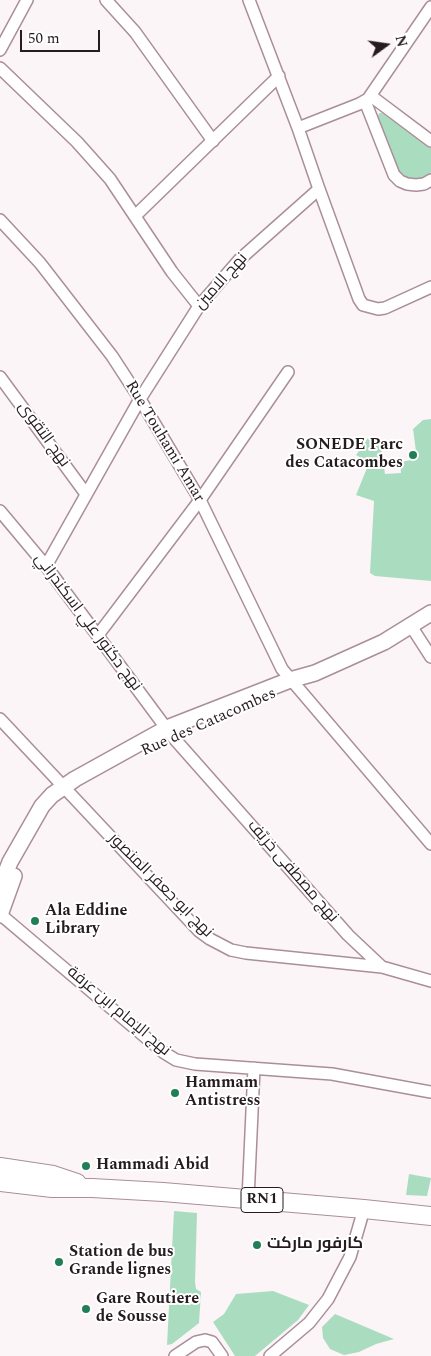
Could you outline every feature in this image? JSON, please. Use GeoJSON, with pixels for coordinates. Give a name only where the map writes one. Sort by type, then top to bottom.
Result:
{"type":"FeatureCollection","features":[{"type":"Feature","properties":{"kind":"main road","name":"Rue des Catacombes"},"geometry":{"type":"LineString","coordinates":[[0,888],[10,862],[42,806],[52,795],[66,790],[159,742],[169,732],[293,683],[384,642],[431,613]]}},
{"type":"Feature","properties":{"kind":"main road","name":"Rue des Catacombes"},"geometry":{"type":"LineString","coordinates":[[0,914],[17,867],[49,812],[66,790]]}},
{"type":"Feature","properties":{"kind":"main road","name":"RN1"},"geometry":{"type":"LineString","coordinates":[[0,1166],[53,1175],[92,1188]]}},
{"type":"Feature","properties":{"kind":"main road","name":"RN1"},"geometry":{"type":"LineString","coordinates":[[0,1182],[52,1188],[163,1192],[431,1216]]}},
{"type":"Feature","properties":{"kind":"street"},"geometry":{"type":"LineString","coordinates":[[0,50],[27,0]]}},
{"type":"Feature","properties":{"kind":"street"},"geometry":{"type":"LineString","coordinates":[[106,0],[135,32],[213,141]]}},
{"type":"Feature","properties":{"kind":"street"},"geometry":{"type":"LineString","coordinates":[[249,0],[279,76],[359,299],[363,305],[378,309],[385,308],[431,287]]}},
{"type":"Feature","properties":{"kind":"street"},"geometry":{"type":"LineString","coordinates":[[298,128],[368,99],[430,10]]}},
{"type":"Feature","properties":{"kind":"street"},"geometry":{"type":"LineString","coordinates":[[0,68],[78,142],[110,179],[172,272],[199,306]]}},
{"type":"Feature","properties":{"kind":"street"},"geometry":{"type":"LineString","coordinates":[[135,216],[279,76]]}},
{"type":"Feature","properties":{"kind":"street"},"geometry":{"type":"LineString","coordinates":[[368,99],[431,140]]}},
{"type":"Feature","properties":{"kind":"street"},"geometry":{"type":"LineString","coordinates":[[368,99],[394,175],[400,181],[407,184],[424,184],[431,180]]}},
{"type":"Feature","properties":{"kind":"street","name":"نهج الامين"},"geometry":{"type":"LineString","coordinates":[[46,566],[140,399],[199,306],[239,260],[319,189]]}},
{"type":"Feature","properties":{"kind":"street","name":"Rue Touhami Amar"},"geometry":{"type":"LineString","coordinates":[[0,220],[40,263],[112,356],[140,399],[200,500],[282,670],[431,844]]}},
{"type":"Feature","properties":{"kind":"street"},"geometry":{"type":"LineString","coordinates":[[98,635],[200,500],[288,372]]}},
{"type":"Feature","properties":{"kind":"street","name":"نهج التقوى"},"geometry":{"type":"LineString","coordinates":[[0,377],[86,494]]}},
{"type":"Feature","properties":{"kind":"street","name":"نهج دكتور علي اسكندراني"},"geometry":{"type":"LineString","coordinates":[[0,511],[46,566],[169,732]]}},
{"type":"Feature","properties":{"kind":"street"},"geometry":{"type":"LineString","coordinates":[[412,626],[431,657]]}},
{"type":"Feature","properties":{"kind":"street","name":"نهج ابو جعفر المنصور"},"geometry":{"type":"LineString","coordinates":[[0,719],[199,931],[231,950],[246,954],[382,967]]}},
{"type":"Feature","properties":{"kind":"street","name":"نهج مصطفى خريّف"},"geometry":{"type":"LineString","coordinates":[[169,732],[348,935],[382,967],[431,980]]}},
{"type":"Feature","properties":{"kind":"street","name":"نهج الإمام ابن عرفة"},"geometry":{"type":"LineString","coordinates":[[0,914],[163,1052],[176,1060],[195,1064],[332,1074],[431,1092]]}},
{"type":"Feature","properties":{"kind":"street"},"geometry":{"type":"LineString","coordinates":[[248,1199],[254,1068]]}},
{"type":"Feature","properties":{"kind":"street"},"geometry":{"type":"LineString","coordinates":[[270,1356],[308,1323],[328,1299],[350,1257],[364,1209]]}},
{"type":"Feature","properties":{"kind":"street"},"geometry":{"type":"LineString","coordinates":[[175,1356],[196,1342],[204,1340],[212,1342],[222,1356]]}},
{"type":"Feature","properties":{"kind":"green space"},"geometry":{"type":"Polygon","coordinates":[[[379,113],[382,113],[431,148],[431,172],[428,176],[417,180],[410,179],[399,172],[378,116],[379,113]]]}},
{"type":"Feature","properties":{"kind":"green space"},"geometry":{"type":"Polygon","coordinates":[[[431,419],[431,581],[375,576],[370,573],[374,501],[356,495],[369,463],[356,455],[368,438],[376,438],[380,441],[385,474],[401,473],[400,462],[417,459],[413,429],[423,420],[431,419]]]}},
{"type":"Feature","properties":{"kind":"green space"},"geometry":{"type":"Polygon","coordinates":[[[409,1174],[431,1178],[427,1196],[406,1195],[409,1174]]]}},
{"type":"Feature","properties":{"kind":"green space"},"geometry":{"type":"Polygon","coordinates":[[[174,1211],[197,1213],[195,1282],[196,1289],[201,1292],[199,1323],[172,1344],[167,1345],[174,1211]]]}},
{"type":"Feature","properties":{"kind":"green space"},"geometry":{"type":"Polygon","coordinates":[[[273,1291],[309,1305],[298,1320],[255,1356],[235,1356],[213,1322],[224,1314],[236,1294],[273,1291]]]}},
{"type":"Feature","properties":{"kind":"green space"},"geometry":{"type":"Polygon","coordinates":[[[335,1314],[394,1339],[376,1344],[359,1352],[344,1355],[330,1349],[323,1338],[322,1327],[335,1314]]]}},
{"type":"Feature","properties":{"kind":"place","name":"SONEDE Parc des Catacombes"},"geometry":{"type":"Point","coordinates":[413,455]}},
{"type":"Feature","properties":{"kind":"place","name":"Ala Eddine Library"},"geometry":{"type":"Point","coordinates":[35,921]}},
{"type":"Feature","properties":{"kind":"place","name":"Hammam Antistress"},"geometry":{"type":"Point","coordinates":[175,1093]}},
{"type":"Feature","properties":{"kind":"place","name":"Hammadi Abid"},"geometry":{"type":"Point","coordinates":[86,1166]}},
{"type":"Feature","properties":{"kind":"place","name":"كارفور ماركت"},"geometry":{"type":"Point","coordinates":[257,1245]}},
{"type":"Feature","properties":{"kind":"place","name":"Station de bus Grande lignes"},"geometry":{"type":"Point","coordinates":[59,1262]}},
{"type":"Feature","properties":{"kind":"place","name":"Gare Routiere de Sousse"},"geometry":{"type":"Point","coordinates":[86,1309]}}]}
